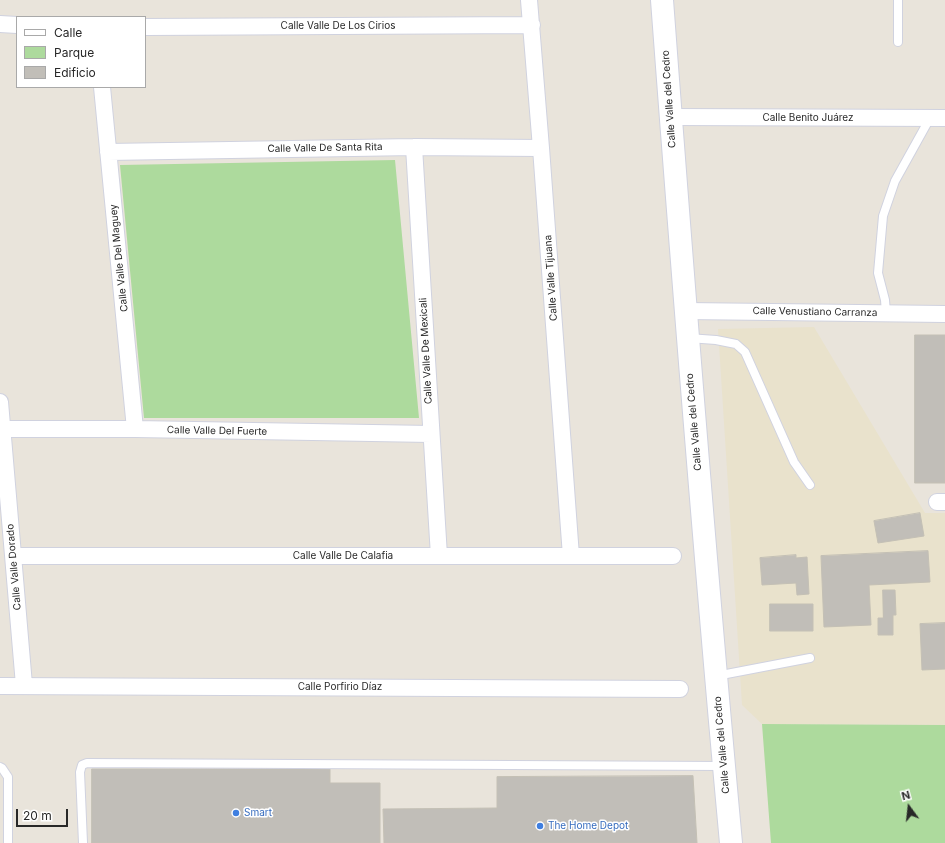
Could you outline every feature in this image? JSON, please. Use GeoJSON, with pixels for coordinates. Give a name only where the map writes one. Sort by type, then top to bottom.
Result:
{"type":"FeatureCollection","features":[{"type":"Feature","properties":{"kind":"street","name":"Calle Valle Tijuana"},"geometry":{"type":"LineString","coordinates":[[529,0],[571,556]]}},
{"type":"Feature","properties":{"kind":"street","name":"Calle Valle del Cedro"},"geometry":{"type":"LineString","coordinates":[[662,0],[685,311],[730,843]]}},
{"type":"Feature","properties":{"kind":"street"},"geometry":{"type":"LineString","coordinates":[[0,24],[16,25]]}},
{"type":"Feature","properties":{"kind":"street","name":"Calle Valle De Los Cirios"},"geometry":{"type":"LineString","coordinates":[[146,27],[532,25]]}},
{"type":"Feature","properties":{"kind":"street","name":"Calle Valle Del Maguey"},"geometry":{"type":"LineString","coordinates":[[102,88],[135,429]]}},
{"type":"Feature","properties":{"kind":"street","name":"Calle Benito Juárez"},"geometry":{"type":"LineString","coordinates":[[671,117],[938,118]]}},
{"type":"Feature","properties":{"kind":"street","name":"Calle Valle De Santa Rita"},"geometry":{"type":"LineString","coordinates":[[108,152],[414,147],[541,148]]}},
{"type":"Feature","properties":{"kind":"street","name":"Calle Valle De Mexicali"},"geometry":{"type":"LineString","coordinates":[[414,147],[439,556]]}},
{"type":"Feature","properties":{"kind":"street","name":"Calle Venustiano Carranza"},"geometry":{"type":"LineString","coordinates":[[685,311],[945,314]]}},
{"type":"Feature","properties":{"kind":"street","name":"Calle Valle Dorado"},"geometry":{"type":"LineString","coordinates":[[0,402],[24,685]]}},
{"type":"Feature","properties":{"kind":"street","name":"Calle Valle Del Fuerte"},"geometry":{"type":"LineString","coordinates":[[2,429],[135,429],[431,434]]}},
{"type":"Feature","properties":{"kind":"street","name":"Calle Valle De Calafia"},"geometry":{"type":"LineString","coordinates":[[13,556],[673,556]]}},
{"type":"Feature","properties":{"kind":"street","name":"Calle Porfirio Díaz"},"geometry":{"type":"LineString","coordinates":[[0,686],[680,688]]}},
{"type":"Feature","properties":{"kind":"lane"},"geometry":{"type":"LineString","coordinates":[[898,0],[898,42]]}},
{"type":"Feature","properties":{"kind":"lane"},"geometry":{"type":"LineString","coordinates":[[886,313],[886,300],[878,273],[882,216],[895,181],[938,118]]}},
{"type":"Feature","properties":{"kind":"lane"},"geometry":{"type":"LineString","coordinates":[[688,338],[716,340],[736,344],[745,352],[794,462],[810,485]]}},
{"type":"Feature","properties":{"kind":"lane"},"geometry":{"type":"LineString","coordinates":[[716,676],[810,658]]}},
{"type":"Feature","properties":{"kind":"lane"},"geometry":{"type":"LineString","coordinates":[[83,843],[80,772],[82,766],[87,763],[723,766]]}},
{"type":"Feature","properties":{"kind":"lane"},"geometry":{"type":"LineString","coordinates":[[0,767],[8,777],[4,833],[8,843]]}},
{"type":"Feature","properties":{"kind":"shaded area"},"geometry":{"type":"Polygon","coordinates":[[[814,327],[925,513],[945,513],[945,725],[762,724],[742,705],[718,329],[814,327]]]}},
{"type":"Feature","properties":{"kind":"green space"},"geometry":{"type":"Polygon","coordinates":[[[395,160],[419,418],[144,418],[120,165],[395,160]]]}},
{"type":"Feature","properties":{"kind":"green space"},"geometry":{"type":"Polygon","coordinates":[[[762,724],[945,725],[945,843],[771,843],[762,724]]]}},
{"type":"Feature","properties":{"kind":"building"},"geometry":{"type":"Polygon","coordinates":[[[915,335],[945,335],[945,483],[915,483],[915,335]]]}},
{"type":"Feature","properties":{"kind":"building"},"geometry":{"type":"Polygon","coordinates":[[[920,513],[924,536],[878,543],[874,521],[920,513]]]}},
{"type":"Feature","properties":{"kind":"building"},"geometry":{"type":"Polygon","coordinates":[[[928,551],[930,582],[869,585],[871,625],[824,627],[821,556],[928,551]]]}},
{"type":"Feature","properties":{"kind":"building"},"geometry":{"type":"Polygon","coordinates":[[[796,555],[796,558],[807,557],[809,594],[797,595],[796,583],[762,585],[760,558],[796,555]]]}},
{"type":"Feature","properties":{"kind":"building"},"geometry":{"type":"Polygon","coordinates":[[[883,590],[895,590],[896,615],[893,615],[893,635],[878,635],[878,618],[883,618],[883,590]]]}},
{"type":"Feature","properties":{"kind":"building"},"geometry":{"type":"Polygon","coordinates":[[[770,604],[813,604],[813,631],[770,631],[770,604]]]}},
{"type":"Feature","properties":{"kind":"building"},"geometry":{"type":"Polygon","coordinates":[[[945,623],[945,669],[922,670],[920,624],[945,623]]]}},
{"type":"Feature","properties":{"kind":"building","name":"Smart"},"geometry":{"type":"Polygon","coordinates":[[[92,769],[330,769],[330,783],[380,783],[380,843],[92,843],[92,769]]]}},
{"type":"Feature","properties":{"kind":"building","name":"The Home Depot"},"geometry":{"type":"Polygon","coordinates":[[[693,776],[697,843],[384,843],[383,809],[497,808],[497,777],[693,776]]]}},
{"type":"Feature","properties":{"kind":"place","name":"Smart"},"geometry":{"type":"Point","coordinates":[236,813]}},
{"type":"Feature","properties":{"kind":"place","name":"The Home Depot"},"geometry":{"type":"Point","coordinates":[540,826]}}]}
